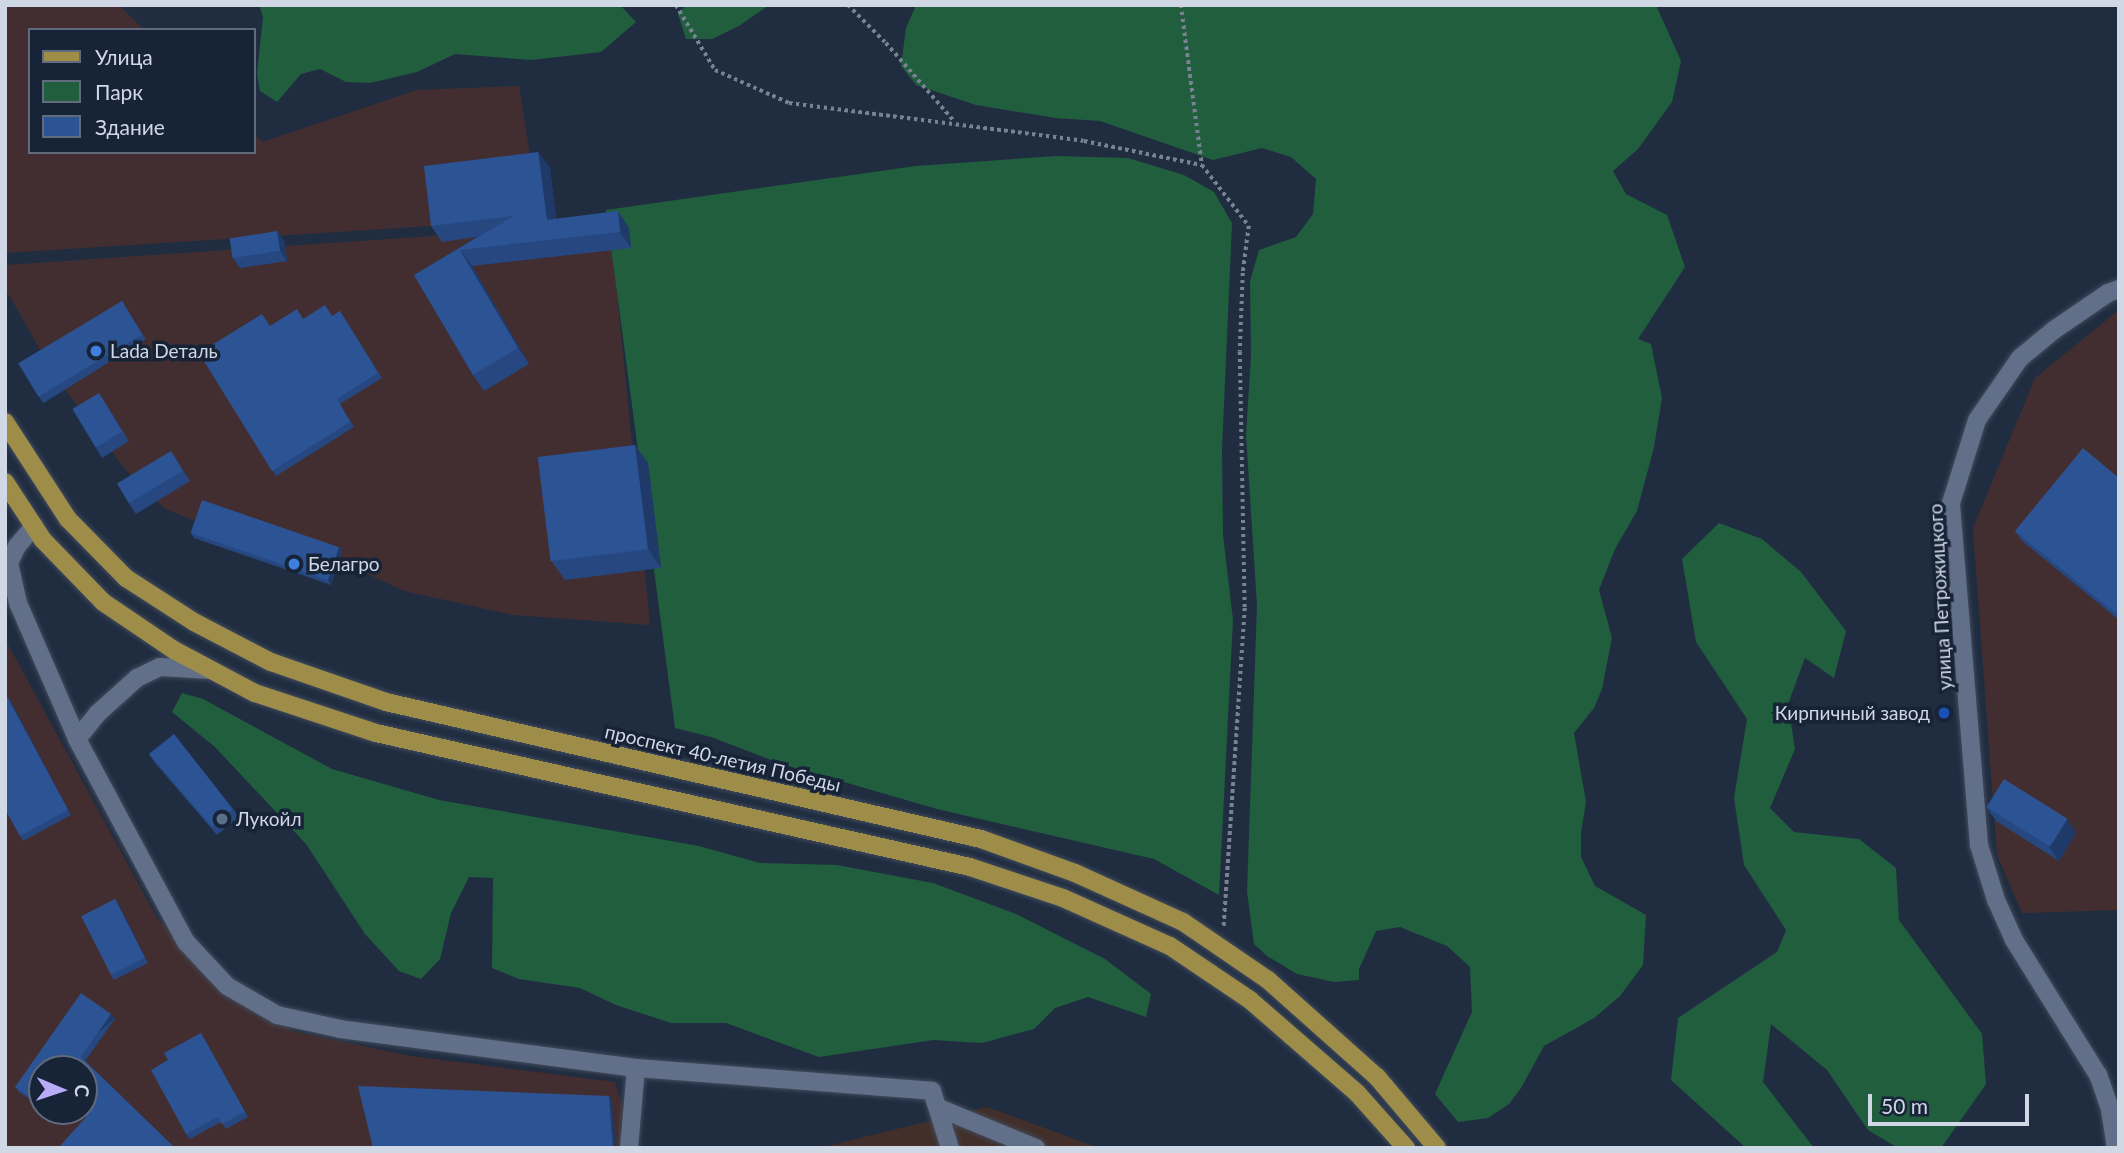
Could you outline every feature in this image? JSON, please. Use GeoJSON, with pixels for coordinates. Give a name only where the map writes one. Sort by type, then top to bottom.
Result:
{"type":"FeatureCollection","features":[{"type":"Feature","properties":{"kind":"main road","name":"проспект 40-летия Победы"},"geometry":{"type":"LineString","coordinates":[[5,422],[59,506],[126,578],[194,622],[271,662],[386,702],[981,839],[1075,873],[1183,922],[1268,980],[1377,1077],[1437,1148]]}},
{"type":"Feature","properties":{"kind":"main road"},"geometry":{"type":"LineString","coordinates":[[5,482],[43,540],[103,602],[174,650],[255,693],[376,733],[970,867],[1063,898],[1170,946],[1250,1000],[1357,1093],[1406,1148]]}},
{"type":"Feature","properties":{"kind":"main road"},"geometry":{"type":"LineString","coordinates":[[34,526],[59,506]]}},
{"type":"Feature","properties":{"kind":"street","name":"улица Петрожицкого"},"geometry":{"type":"LineString","coordinates":[[2116,1148],[2110,1109],[2098,1075],[2014,940],[1996,900],[1979,845],[1951,503],[1978,420],[2020,358],[2054,330],[2108,293],[2119,289]]}},
{"type":"Feature","properties":{"kind":"street"},"geometry":{"type":"LineString","coordinates":[[34,526],[17,546],[9,563],[18,603],[77,739],[186,942],[227,986],[277,1014],[340,1029],[636,1068],[932,1091],[950,1148]]}},
{"type":"Feature","properties":{"kind":"street"},"geometry":{"type":"LineString","coordinates":[[77,739],[97,714],[137,678],[160,667],[210,670]]}},
{"type":"Feature","properties":{"kind":"street"},"geometry":{"type":"LineString","coordinates":[[629,1148],[636,1068]]}},
{"type":"Feature","properties":{"kind":"street"},"geometry":{"type":"LineString","coordinates":[[2116,1148],[2119,1093]]}},
{"type":"Feature","properties":{"kind":"street"},"geometry":{"type":"LineString","coordinates":[[939,1108],[1036,1148]]}},
{"type":"Feature","properties":{"kind":"path"},"geometry":{"type":"LineString","coordinates":[[676,5],[715,69],[789,103],[955,122],[1084,141],[1202,165]]}},
{"type":"Feature","properties":{"kind":"path"},"geometry":{"type":"LineString","coordinates":[[848,5],[886,43],[955,122]]}},
{"type":"Feature","properties":{"kind":"path"},"geometry":{"type":"LineString","coordinates":[[1181,5],[1202,165],[1249,226],[1242,273],[1240,352],[1245,608],[1222,949]]}},
{"type":"Feature","properties":{"kind":"shaded area"},"geometry":{"type":"Polygon","coordinates":[[[5,5],[119,5],[142,28],[28,28],[28,154],[256,154],[256,136],[262,142],[417,90],[519,86],[540,219],[5,253],[5,5]]]}},
{"type":"Feature","properties":{"kind":"shaded area"},"geometry":{"type":"Polygon","coordinates":[[[610,224],[650,625],[513,615],[404,591],[366,573],[210,527],[165,509],[125,469],[55,376],[5,288],[5,265],[610,224]]]}},
{"type":"Feature","properties":{"kind":"shaded area"},"geometry":{"type":"Polygon","coordinates":[[[2119,310],[2119,910],[2022,913],[1997,855],[1973,528],[2035,378],[2119,310]]]}},
{"type":"Feature","properties":{"kind":"shaded area"},"geometry":{"type":"Polygon","coordinates":[[[5,639],[158,920],[292,1031],[411,1056],[615,1082],[636,1148],[5,1148],[5,639]]]}},
{"type":"Feature","properties":{"kind":"shaded area"},"geometry":{"type":"Polygon","coordinates":[[[987,1107],[1099,1148],[819,1148],[987,1107]]]}},
{"type":"Feature","properties":{"kind":"green space"},"geometry":{"type":"Polygon","coordinates":[[[259,5],[620,5],[636,22],[601,52],[531,60],[455,54],[417,72],[370,83],[346,82],[320,69],[301,74],[277,102],[260,91],[257,74],[263,17],[259,5]]]}},
{"type":"Feature","properties":{"kind":"green space"},"geometry":{"type":"Polygon","coordinates":[[[686,5],[769,5],[739,26],[712,39],[686,39],[678,14],[686,5]]]}},
{"type":"Feature","properties":{"kind":"green space"},"geometry":{"type":"Polygon","coordinates":[[[916,5],[1656,5],[1681,61],[1672,102],[1638,149],[1613,171],[1626,194],[1667,215],[1685,267],[1638,339],[1651,344],[1662,398],[1654,447],[1637,511],[1615,549],[1599,590],[1612,638],[1602,689],[1594,708],[1574,733],[1586,802],[1581,833],[1581,857],[1595,886],[1646,915],[1643,965],[1620,996],[1594,1018],[1544,1046],[1509,1104],[1488,1118],[1458,1122],[1435,1094],[1472,1012],[1470,967],[1447,946],[1400,927],[1376,931],[1359,969],[1359,980],[1334,982],[1297,974],[1267,956],[1254,944],[1247,892],[1257,605],[1246,435],[1251,356],[1250,281],[1259,250],[1296,237],[1313,214],[1316,179],[1291,157],[1262,148],[1213,160],[1100,121],[1055,118],[976,105],[916,85],[901,66],[906,28],[916,5]]]}},
{"type":"Feature","properties":{"kind":"green space"},"geometry":{"type":"Polygon","coordinates":[[[1055,156],[1128,158],[1184,175],[1214,192],[1232,223],[1222,449],[1223,535],[1233,620],[1219,895],[1154,859],[937,809],[782,764],[711,737],[675,728],[606,210],[916,166],[1055,156]]]}},
{"type":"Feature","properties":{"kind":"green space"},"geometry":{"type":"Polygon","coordinates":[[[1719,523],[1762,539],[1801,572],[1846,631],[1834,678],[1805,658],[1788,704],[1795,749],[1770,808],[1794,832],[1859,839],[1896,868],[1899,920],[1982,1034],[1986,1084],[1941,1148],[1898,1148],[1868,1130],[1827,1070],[1771,1024],[1763,1082],[1814,1148],[1746,1148],[1671,1080],[1678,1018],[1777,952],[1786,930],[1744,865],[1734,798],[1747,719],[1696,642],[1682,559],[1719,523]]]}},
{"type":"Feature","properties":{"kind":"green space"},"geometry":{"type":"Polygon","coordinates":[[[182,693],[203,699],[332,769],[439,800],[699,846],[760,863],[837,865],[933,883],[1016,914],[1105,959],[1151,994],[1146,1017],[1088,997],[1055,1008],[1034,1029],[982,1043],[933,1040],[819,1057],[726,1023],[671,1023],[616,1005],[580,988],[519,979],[492,968],[493,878],[469,877],[451,913],[440,959],[421,979],[399,971],[365,934],[306,844],[215,747],[172,712],[182,693]]]}},
{"type":"Feature","properties":{"kind":"building"},"geometry":{"type":"Polygon","coordinates":[[[538,152],[547,220],[618,211],[620,232],[460,250],[518,348],[473,375],[414,275],[514,216],[431,226],[424,166],[538,152]]]}},
{"type":"Feature","properties":{"kind":"building"},"geometry":{"type":"Polygon","coordinates":[[[277,231],[280,251],[233,258],[230,239],[277,231]]]}},
{"type":"Feature","properties":{"kind":"building"},"geometry":{"type":"Polygon","coordinates":[[[122,301],[142,334],[38,397],[18,363],[122,301]]]}},
{"type":"Feature","properties":{"kind":"building"},"geometry":{"type":"Polygon","coordinates":[[[325,305],[332,316],[340,311],[378,373],[337,399],[350,422],[272,471],[199,353],[262,314],[270,326],[297,309],[303,319],[325,305]]]}},
{"type":"Feature","properties":{"kind":"building"},"geometry":{"type":"Polygon","coordinates":[[[99,393],[122,432],[96,448],[72,409],[99,393]]]}},
{"type":"Feature","properties":{"kind":"building"},"geometry":{"type":"Polygon","coordinates":[[[635,445],[648,549],[551,561],[538,457],[635,445]]]}},
{"type":"Feature","properties":{"kind":"building"},"geometry":{"type":"Polygon","coordinates":[[[2083,448],[2119,478],[2119,616],[2015,531],[2083,448]]]}},
{"type":"Feature","properties":{"kind":"building"},"geometry":{"type":"Polygon","coordinates":[[[171,451],[183,471],[129,503],[117,483],[171,451]]]}},
{"type":"Feature","properties":{"kind":"building"},"geometry":{"type":"Polygon","coordinates":[[[202,500],[339,547],[328,580],[191,533],[202,500]]]}},
{"type":"Feature","properties":{"kind":"building"},"geometry":{"type":"Polygon","coordinates":[[[5,693],[68,810],[20,836],[5,809],[5,693]]]}},
{"type":"Feature","properties":{"kind":"building"},"geometry":{"type":"Polygon","coordinates":[[[174,734],[233,809],[212,827],[149,754],[174,734]]]}},
{"type":"Feature","properties":{"kind":"building"},"geometry":{"type":"Polygon","coordinates":[[[2004,779],[2068,819],[2050,847],[1987,807],[2004,779]]]}},
{"type":"Feature","properties":{"kind":"building"},"geometry":{"type":"Polygon","coordinates":[[[115,899],[145,958],[111,975],[81,916],[115,899]]]}},
{"type":"Feature","properties":{"kind":"building"},"geometry":{"type":"Polygon","coordinates":[[[81,993],[111,1014],[82,1055],[37,1055],[81,993]]]}},
{"type":"Feature","properties":{"kind":"building"},"geometry":{"type":"Polygon","coordinates":[[[201,1033],[245,1112],[222,1124],[218,1117],[186,1134],[151,1070],[168,1060],[164,1053],[201,1033]]]}},
{"type":"Feature","properties":{"kind":"building"},"geometry":{"type":"Polygon","coordinates":[[[28,1068],[28,1096],[15,1087],[28,1068]]]}},
{"type":"Feature","properties":{"kind":"building"},"geometry":{"type":"Polygon","coordinates":[[[98,1073],[175,1148],[58,1148],[79,1125],[98,1125],[98,1073]]]}},
{"type":"Feature","properties":{"kind":"building"},"geometry":{"type":"Polygon","coordinates":[[[358,1086],[609,1096],[613,1148],[373,1148],[358,1086]]]}},
{"type":"Feature","properties":{"kind":"place","name":"Lada Dеталь"},"geometry":{"type":"Point","coordinates":[96,351]}},
{"type":"Feature","properties":{"kind":"place","name":"Белагро"},"geometry":{"type":"Point","coordinates":[294,564]}},
{"type":"Feature","properties":{"kind":"place","name":"Кирпичный завод"},"geometry":{"type":"Point","coordinates":[1944,713]}},
{"type":"Feature","properties":{"kind":"place","name":"Лукойл"},"geometry":{"type":"Point","coordinates":[222,819]}}]}
